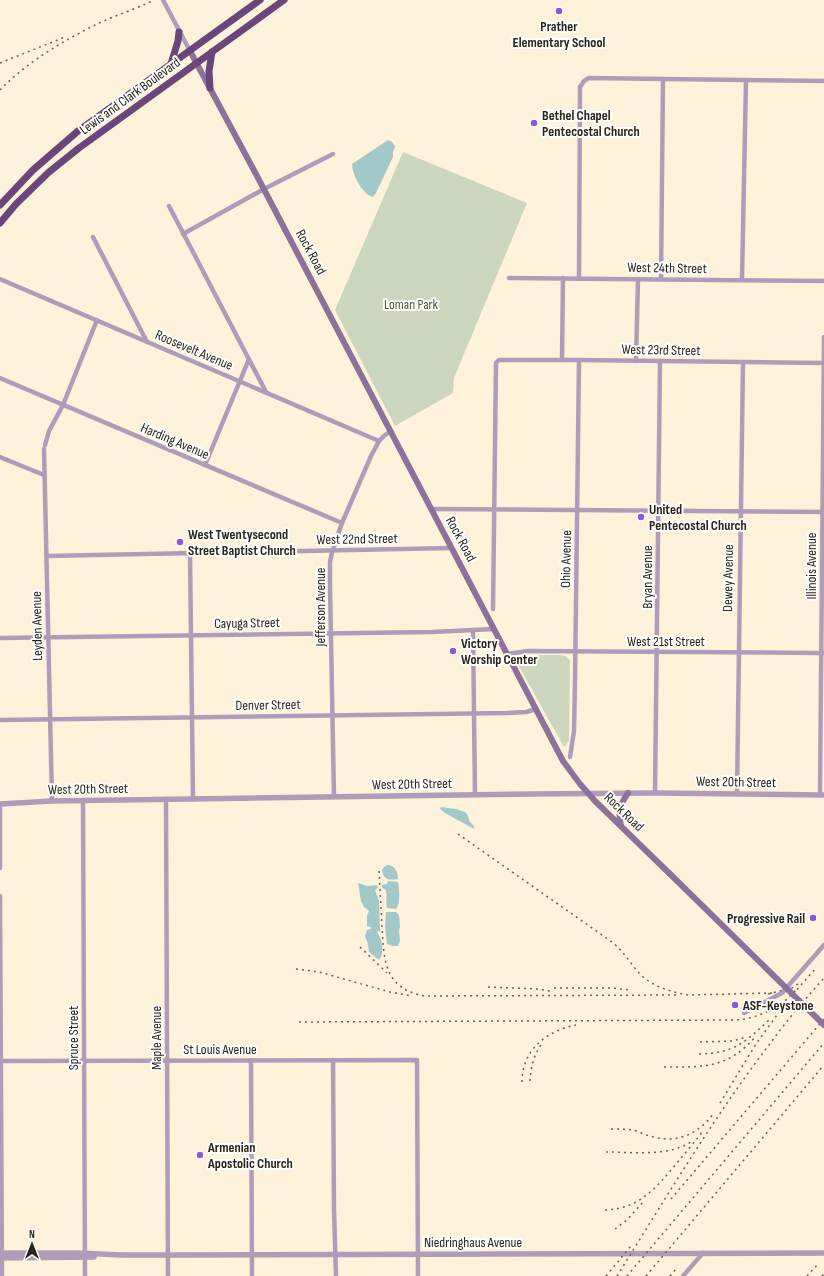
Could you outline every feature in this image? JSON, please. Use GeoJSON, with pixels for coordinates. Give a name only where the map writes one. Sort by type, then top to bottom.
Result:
{"type":"FeatureCollection","features":[{"type":"Feature","properties":{"kind":"highway","name":"Lewis and Clark Boulevard"},"geometry":{"type":"LineString","coordinates":[[0,205],[33,170],[78,131],[260,0]]}},
{"type":"Feature","properties":{"kind":"highway","name":"Lewis and Clark Boulevard"},"geometry":{"type":"LineString","coordinates":[[0,223],[16,204],[49,172],[284,0]]}},
{"type":"Feature","properties":{"kind":"highway"},"geometry":{"type":"LineString","coordinates":[[171,65],[179,32]]}},
{"type":"Feature","properties":{"kind":"highway"},"geometry":{"type":"LineString","coordinates":[[210,88],[209,71],[212,52]]}},
{"type":"Feature","properties":{"kind":"main road","name":"Rock Road"},"geometry":{"type":"LineString","coordinates":[[190,51],[264,189],[563,761],[588,794],[824,1025]]}},
{"type":"Feature","properties":{"kind":"main road"},"geometry":{"type":"LineString","coordinates":[[621,826],[619,808],[628,794]]}},
{"type":"Feature","properties":{"kind":"street","name":"Rock Road"},"geometry":{"type":"LineString","coordinates":[[163,0],[190,51]]}},
{"type":"Feature","properties":{"kind":"street"},"geometry":{"type":"LineString","coordinates":[[579,278],[580,87],[584,81],[589,78],[824,81]]}},
{"type":"Feature","properties":{"kind":"street"},"geometry":{"type":"LineString","coordinates":[[661,279],[663,79]]}},
{"type":"Feature","properties":{"kind":"street"},"geometry":{"type":"LineString","coordinates":[[742,280],[746,80]]}},
{"type":"Feature","properties":{"kind":"street"},"geometry":{"type":"LineString","coordinates":[[183,234],[264,189],[333,154]]}},
{"type":"Feature","properties":{"kind":"street"},"geometry":{"type":"LineString","coordinates":[[169,206],[266,392]]}},
{"type":"Feature","properties":{"kind":"street"},"geometry":{"type":"LineString","coordinates":[[93,237],[147,342]]}},
{"type":"Feature","properties":{"kind":"street","name":"West 24th Street"},"geometry":{"type":"LineString","coordinates":[[509,278],[824,281]]}},
{"type":"Feature","properties":{"kind":"street"},"geometry":{"type":"LineString","coordinates":[[562,360],[564,278]]}},
{"type":"Feature","properties":{"kind":"street"},"geometry":{"type":"LineString","coordinates":[[636,361],[638,279]]}},
{"type":"Feature","properties":{"kind":"street","name":"Roosevelt Avenue"},"geometry":{"type":"LineString","coordinates":[[0,280],[266,392],[379,442]]}},
{"type":"Feature","properties":{"kind":"street","name":"Leyden Avenue"},"geometry":{"type":"LineString","coordinates":[[52,801],[44,447],[54,420],[63,405],[97,320]]}},
{"type":"Feature","properties":{"kind":"street","name":"Illinois Avenue"},"geometry":{"type":"LineString","coordinates":[[822,795],[824,337]]}},
{"type":"Feature","properties":{"kind":"street"},"geometry":{"type":"LineString","coordinates":[[205,465],[249,359]]}},
{"type":"Feature","properties":{"kind":"street","name":"West 23rd Street"},"geometry":{"type":"LineString","coordinates":[[494,509],[497,361],[499,360],[824,363]]}},
{"type":"Feature","properties":{"kind":"street","name":"Ohio Avenue"},"geometry":{"type":"LineString","coordinates":[[570,757],[574,731],[579,360]]}},
{"type":"Feature","properties":{"kind":"street","name":"Bryan Avenue"},"geometry":{"type":"LineString","coordinates":[[655,794],[658,652],[660,361]]}},
{"type":"Feature","properties":{"kind":"street","name":"Dewey Avenue"},"geometry":{"type":"LineString","coordinates":[[737,794],[743,362]]}},
{"type":"Feature","properties":{"kind":"street","name":"Harding Avenue"},"geometry":{"type":"LineString","coordinates":[[0,378],[342,523]]}},
{"type":"Feature","properties":{"kind":"street","name":"Jefferson Avenue"},"geometry":{"type":"LineString","coordinates":[[334,797],[330,562],[332,551],[342,523],[360,479],[379,442],[384,435],[390,431]]}},
{"type":"Feature","properties":{"kind":"street"},"geometry":{"type":"LineString","coordinates":[[0,457],[44,475]]}},
{"type":"Feature","properties":{"kind":"street"},"geometry":{"type":"LineString","coordinates":[[432,509],[823,512]]}},
{"type":"Feature","properties":{"kind":"street"},"geometry":{"type":"LineString","coordinates":[[493,609],[494,509]]}},
{"type":"Feature","properties":{"kind":"street","name":"West 22nd Street"},"geometry":{"type":"LineString","coordinates":[[47,556],[452,548]]}},
{"type":"Feature","properties":{"kind":"street"},"geometry":{"type":"LineString","coordinates":[[190,553],[193,799]]}},
{"type":"Feature","properties":{"kind":"street","name":"Cayuga Street"},"geometry":{"type":"LineString","coordinates":[[0,638],[494,629]]}},
{"type":"Feature","properties":{"kind":"street"},"geometry":{"type":"LineString","coordinates":[[473,630],[475,795]]}},
{"type":"Feature","properties":{"kind":"street","name":"West 21st Street"},"geometry":{"type":"LineString","coordinates":[[507,654],[528,651],[823,653]]}},
{"type":"Feature","properties":{"kind":"street","name":"Denver Street"},"geometry":{"type":"LineString","coordinates":[[0,720],[526,712],[536,709]]}},
{"type":"Feature","properties":{"kind":"street","name":"West 20th Street"},"geometry":{"type":"LineString","coordinates":[[0,804],[52,801],[475,795],[822,795]]}},
{"type":"Feature","properties":{"kind":"street","name":"Maple Avenue"},"geometry":{"type":"LineString","coordinates":[[166,799],[168,1276]]}},
{"type":"Feature","properties":{"kind":"street","name":"Spruce Street"},"geometry":{"type":"LineString","coordinates":[[83,801],[85,1276]]}},
{"type":"Feature","properties":{"kind":"street"},"geometry":{"type":"LineString","coordinates":[[0,804],[0,868]]}},
{"type":"Feature","properties":{"kind":"street"},"geometry":{"type":"LineString","coordinates":[[0,896],[2,1276]]}},
{"type":"Feature","properties":{"kind":"street"},"geometry":{"type":"LineString","coordinates":[[744,1013],[782,993],[824,945]]}},
{"type":"Feature","properties":{"kind":"street"},"geometry":{"type":"LineString","coordinates":[[251,1060],[252,1276]]}},
{"type":"Feature","properties":{"kind":"street"},"geometry":{"type":"LineString","coordinates":[[333,1060],[336,1276]]}},
{"type":"Feature","properties":{"kind":"street","name":"St Louis Avenue"},"geometry":{"type":"LineString","coordinates":[[0,1061],[417,1060],[418,1254]]}},
{"type":"Feature","properties":{"kind":"street"},"geometry":{"type":"LineString","coordinates":[[683,1276],[703,1253]]}},
{"type":"Feature","properties":{"kind":"street","name":"Niedringhaus Avenue"},"geometry":{"type":"LineString","coordinates":[[1,1256],[824,1253]]}},
{"type":"Feature","properties":{"kind":"street"},"geometry":{"type":"LineString","coordinates":[[418,1254],[418,1276]]}},
{"type":"Feature","properties":{"kind":"green space","name":"Loman Park"},"geometry":{"type":"Polygon","coordinates":[[[403,152],[527,203],[454,378],[453,393],[395,426],[335,310],[403,152]]]}},
{"type":"Feature","properties":{"kind":"green space"},"geometry":{"type":"Polygon","coordinates":[[[520,655],[559,655],[565,656],[570,660],[569,741],[564,747],[516,661],[517,657],[520,655]]]}},
{"type":"Feature","properties":{"kind":"water"},"geometry":{"type":"Polygon","coordinates":[[[388,140],[395,146],[393,157],[373,197],[365,192],[358,183],[352,168],[352,164],[388,140]]]}},
{"type":"Feature","properties":{"kind":"water"},"geometry":{"type":"Polygon","coordinates":[[[441,807],[465,812],[470,822],[474,826],[474,829],[445,813],[440,809],[441,807]]]}},
{"type":"Feature","properties":{"kind":"water"},"geometry":{"type":"Polygon","coordinates":[[[387,865],[390,865],[396,869],[398,879],[387,879],[384,876],[382,870],[387,865]]]}},
{"type":"Feature","properties":{"kind":"water"},"geometry":{"type":"Polygon","coordinates":[[[388,881],[398,882],[399,900],[396,909],[387,908],[386,891],[382,888],[382,885],[387,884],[388,881]]]}},
{"type":"Feature","properties":{"kind":"water"},"geometry":{"type":"Polygon","coordinates":[[[358,883],[367,886],[377,885],[378,888],[375,890],[379,901],[380,931],[377,932],[382,950],[379,960],[369,952],[365,936],[367,930],[372,928],[367,926],[367,916],[369,911],[364,907],[361,901],[358,883]]]}},
{"type":"Feature","properties":{"kind":"water"},"geometry":{"type":"Polygon","coordinates":[[[386,912],[396,912],[399,915],[400,941],[398,946],[387,944],[385,926],[386,912]]]}},
{"type":"Feature","properties":{"kind":"railway"},"geometry":{"type":"LineString","coordinates":[[0,90],[22,70],[58,45],[97,24],[154,0]]}},
{"type":"Feature","properties":{"kind":"railway"},"geometry":{"type":"LineString","coordinates":[[0,63],[65,37]]}},
{"type":"Feature","properties":{"kind":"railway"},"geometry":{"type":"LineString","coordinates":[[458,834],[612,942],[639,973],[651,983],[665,989],[688,995],[773,993]]}},
{"type":"Feature","properties":{"kind":"railway"},"geometry":{"type":"LineString","coordinates":[[379,871],[383,939],[386,962],[389,972],[394,980],[401,987],[411,992],[425,996],[676,995]]}},
{"type":"Feature","properties":{"kind":"railway"},"geometry":{"type":"LineString","coordinates":[[360,947],[387,973]]}},
{"type":"Feature","properties":{"kind":"railway"},"geometry":{"type":"LineString","coordinates":[[793,994],[817,967]]}},
{"type":"Feature","properties":{"kind":"railway"},"geometry":{"type":"LineString","coordinates":[[296,969],[319,972],[390,992],[412,996]]}},
{"type":"Feature","properties":{"kind":"railway"},"geometry":{"type":"LineString","coordinates":[[617,1276],[692,1156],[751,1069],[784,1025],[824,978]]}},
{"type":"Feature","properties":{"kind":"railway"},"geometry":{"type":"LineString","coordinates":[[768,994],[792,988],[799,983]]}},
{"type":"Feature","properties":{"kind":"railway"},"geometry":{"type":"LineString","coordinates":[[488,987],[538,989],[550,991]]}},
{"type":"Feature","properties":{"kind":"railway"},"geometry":{"type":"LineString","coordinates":[[554,988],[611,988],[631,990]]}},
{"type":"Feature","properties":{"kind":"railway"},"geometry":{"type":"LineString","coordinates":[[775,1007],[786,1000],[796,990]]}},
{"type":"Feature","properties":{"kind":"railway"},"geometry":{"type":"LineString","coordinates":[[720,1103],[756,1044],[785,1004]]}},
{"type":"Feature","properties":{"kind":"railway"},"geometry":{"type":"LineString","coordinates":[[299,1022],[732,1020],[757,1016],[779,1005]]}},
{"type":"Feature","properties":{"kind":"railway"},"geometry":{"type":"LineString","coordinates":[[671,1199],[824,1019]]}},
{"type":"Feature","properties":{"kind":"railway"},"geometry":{"type":"LineString","coordinates":[[699,1054],[722,1052],[730,1049],[745,1041],[769,1020]]}},
{"type":"Feature","properties":{"kind":"railway"},"geometry":{"type":"LineString","coordinates":[[522,1082],[526,1060],[531,1051],[546,1037],[555,1032],[576,1025]]}},
{"type":"Feature","properties":{"kind":"railway"},"geometry":{"type":"LineString","coordinates":[[664,1067],[691,1067],[714,1064],[735,1055],[746,1047],[756,1036]]}},
{"type":"Feature","properties":{"kind":"railway"},"geometry":{"type":"LineString","coordinates":[[700,1042],[733,1041],[746,1037]]}},
{"type":"Feature","properties":{"kind":"railway"},"geometry":{"type":"LineString","coordinates":[[627,1276],[824,1043]]}},
{"type":"Feature","properties":{"kind":"railway"},"geometry":{"type":"LineString","coordinates":[[530,1081],[533,1062],[541,1045]]}},
{"type":"Feature","properties":{"kind":"railway"},"geometry":{"type":"LineString","coordinates":[[646,1276],[824,1065]]}},
{"type":"Feature","properties":{"kind":"railway"},"geometry":{"type":"LineString","coordinates":[[611,1129],[633,1130],[663,1139],[672,1139],[688,1135],[695,1131],[714,1113]]}},
{"type":"Feature","properties":{"kind":"railway"},"geometry":{"type":"LineString","coordinates":[[605,1210],[628,1206],[646,1196],[669,1172],[702,1132]]}},
{"type":"Feature","properties":{"kind":"railway"},"geometry":{"type":"LineString","coordinates":[[606,1152],[662,1152],[683,1146],[692,1141]]}},
{"type":"Feature","properties":{"kind":"railway"},"geometry":{"type":"LineString","coordinates":[[615,1229],[627,1220],[645,1200]]}},
{"type":"Feature","properties":{"kind":"railway"},"geometry":{"type":"LineString","coordinates":[[606,1276],[631,1246]]}},
{"type":"Feature","properties":{"kind":"railway"},"geometry":{"type":"LineString","coordinates":[[807,1276],[819,1263]]}},
{"type":"Feature","properties":{"kind":"railway"},"geometry":{"type":"LineString","coordinates":[[670,1276],[676,1269]]}},
{"type":"Feature","properties":{"kind":"place","name":"Prather Elementary School"},"geometry":{"type":"Point","coordinates":[559,11]}},
{"type":"Feature","properties":{"kind":"place","name":"Bethel Chapel Pentecostal Church"},"geometry":{"type":"Point","coordinates":[534,123]}},
{"type":"Feature","properties":{"kind":"place","name":"United Pentecostal Church"},"geometry":{"type":"Point","coordinates":[641,517]}},
{"type":"Feature","properties":{"kind":"place","name":"West Twentysecond Street Baptist Church"},"geometry":{"type":"Point","coordinates":[180,542]}},
{"type":"Feature","properties":{"kind":"place","name":"Victory Worship Center"},"geometry":{"type":"Point","coordinates":[453,651]}},
{"type":"Feature","properties":{"kind":"place","name":"Progressive Rail"},"geometry":{"type":"Point","coordinates":[813,918]}},
{"type":"Feature","properties":{"kind":"place","name":"ASF-Keystone"},"geometry":{"type":"Point","coordinates":[735,1005]}},
{"type":"Feature","properties":{"kind":"place","name":"Armenian Apostolic Church"},"geometry":{"type":"Point","coordinates":[200,1155]}}]}
